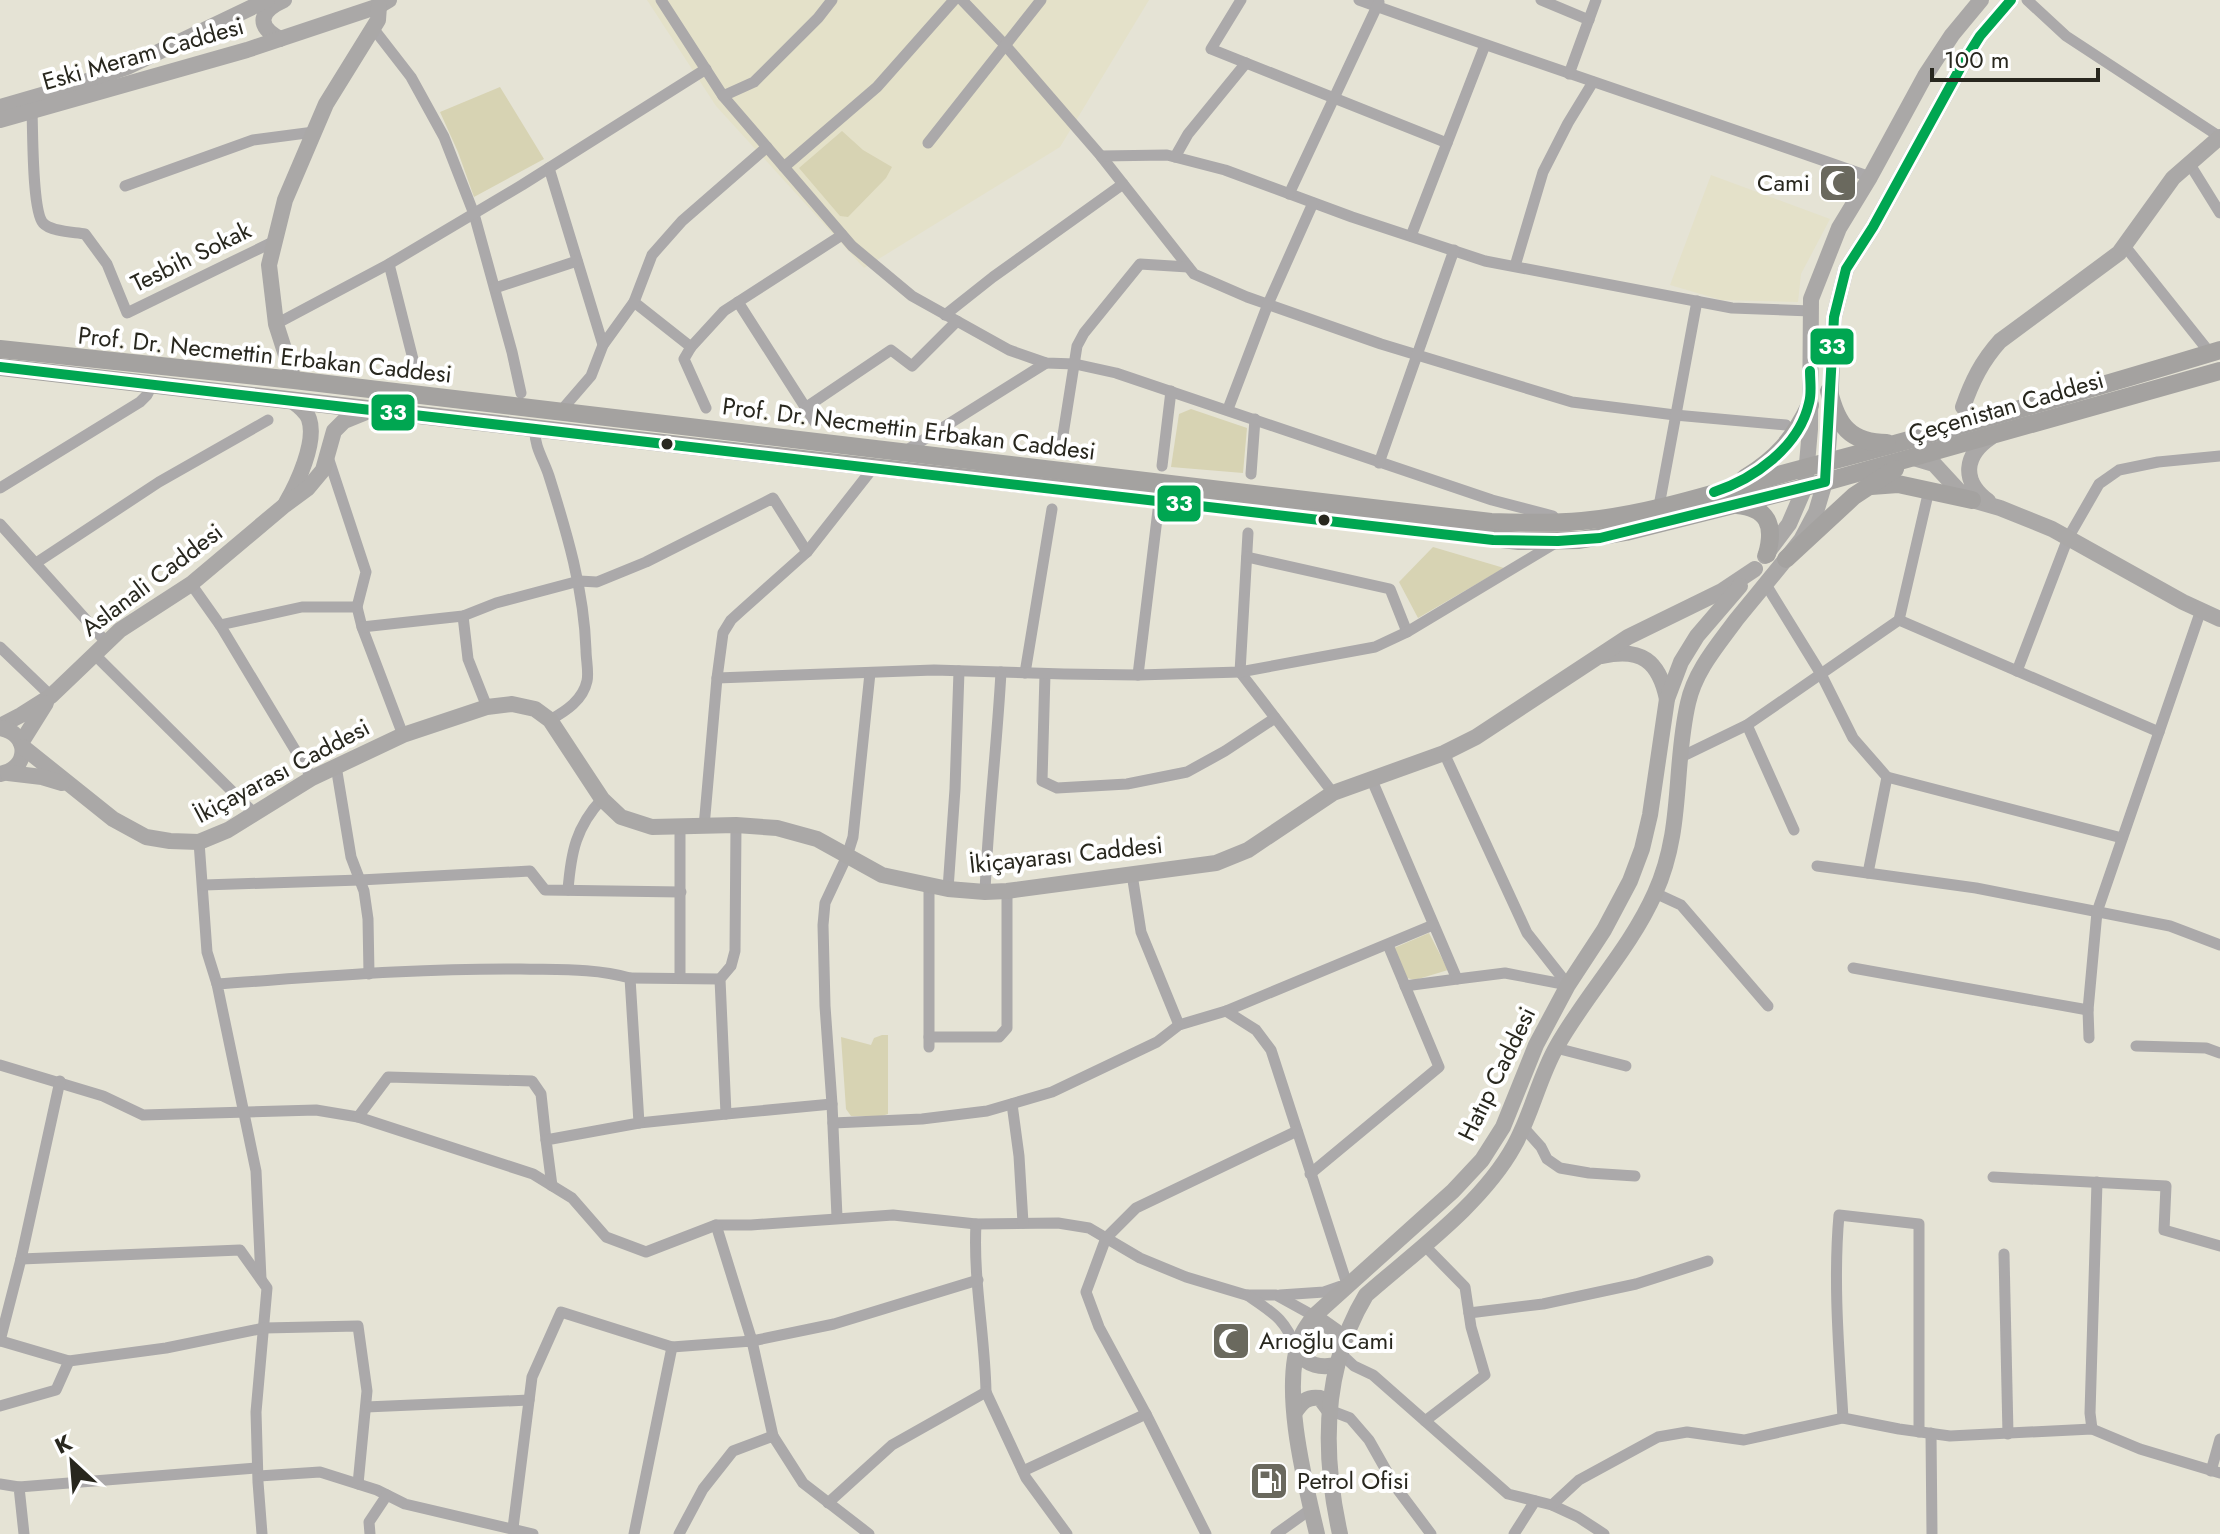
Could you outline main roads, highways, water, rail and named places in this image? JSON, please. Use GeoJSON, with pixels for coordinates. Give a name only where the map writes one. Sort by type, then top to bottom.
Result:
{"type":"FeatureCollection","features":[{"type":"Feature","properties":{"kind":"main road","name":"Prof. Dr. Necmettin Erbakan Caddesi"},"geometry":{"type":"LineString","coordinates":[[0,349],[294,380],[1491,522],[1582,521],[1659,506],[1805,487]]}},
{"type":"Feature","properties":{"kind":"main road","name":"Çeçenistan Caddesi"},"geometry":{"type":"LineString","coordinates":[[1807,467],[2059,399],[2215,351]]}},
{"type":"Feature","properties":{"kind":"main road","name":"Prof. Dr. Necmettin Erbakan Caddesi"},"geometry":{"type":"LineString","coordinates":[[0,367],[1493,540],[1558,541],[1626,532],[1732,497],[1807,467]]}},
{"type":"Feature","properties":{"kind":"main road","name":"Çeçenistan Caddesi"},"geometry":{"type":"LineString","coordinates":[[1805,487],[2220,371]]}},
{"type":"Feature","properties":{"kind":"main road"},"geometry":{"type":"LineString","coordinates":[[1829,391],[1834,411],[1848,431],[1871,442],[1902,443]]}},
{"type":"Feature","properties":{"kind":"main road"},"geometry":{"type":"LineString","coordinates":[[1761,561],[1771,532],[1764,515],[1732,497],[1777,455],[1797,431],[1810,405]]}},
{"type":"Feature","properties":{"kind":"main road"},"geometry":{"type":"LineString","coordinates":[[1786,559],[1844,505],[1914,458]]}},
{"type":"Feature","properties":{"kind":"main road"},"geometry":{"type":"LineString","coordinates":[[1869,486],[1898,484],[1972,500]]}},
{"type":"Feature","properties":{"kind":"place","name":"Cami"},"geometry":{"type":"Point","coordinates":[1838,183]}},
{"type":"Feature","properties":{"kind":"place","name":"Arıoğlu Cami"},"geometry":{"type":"Point","coordinates":[1231,1341]}},
{"type":"Feature","properties":{"kind":"place","name":"Petrol Ofisi"},"geometry":{"type":"Point","coordinates":[1269,1481]}}]}
